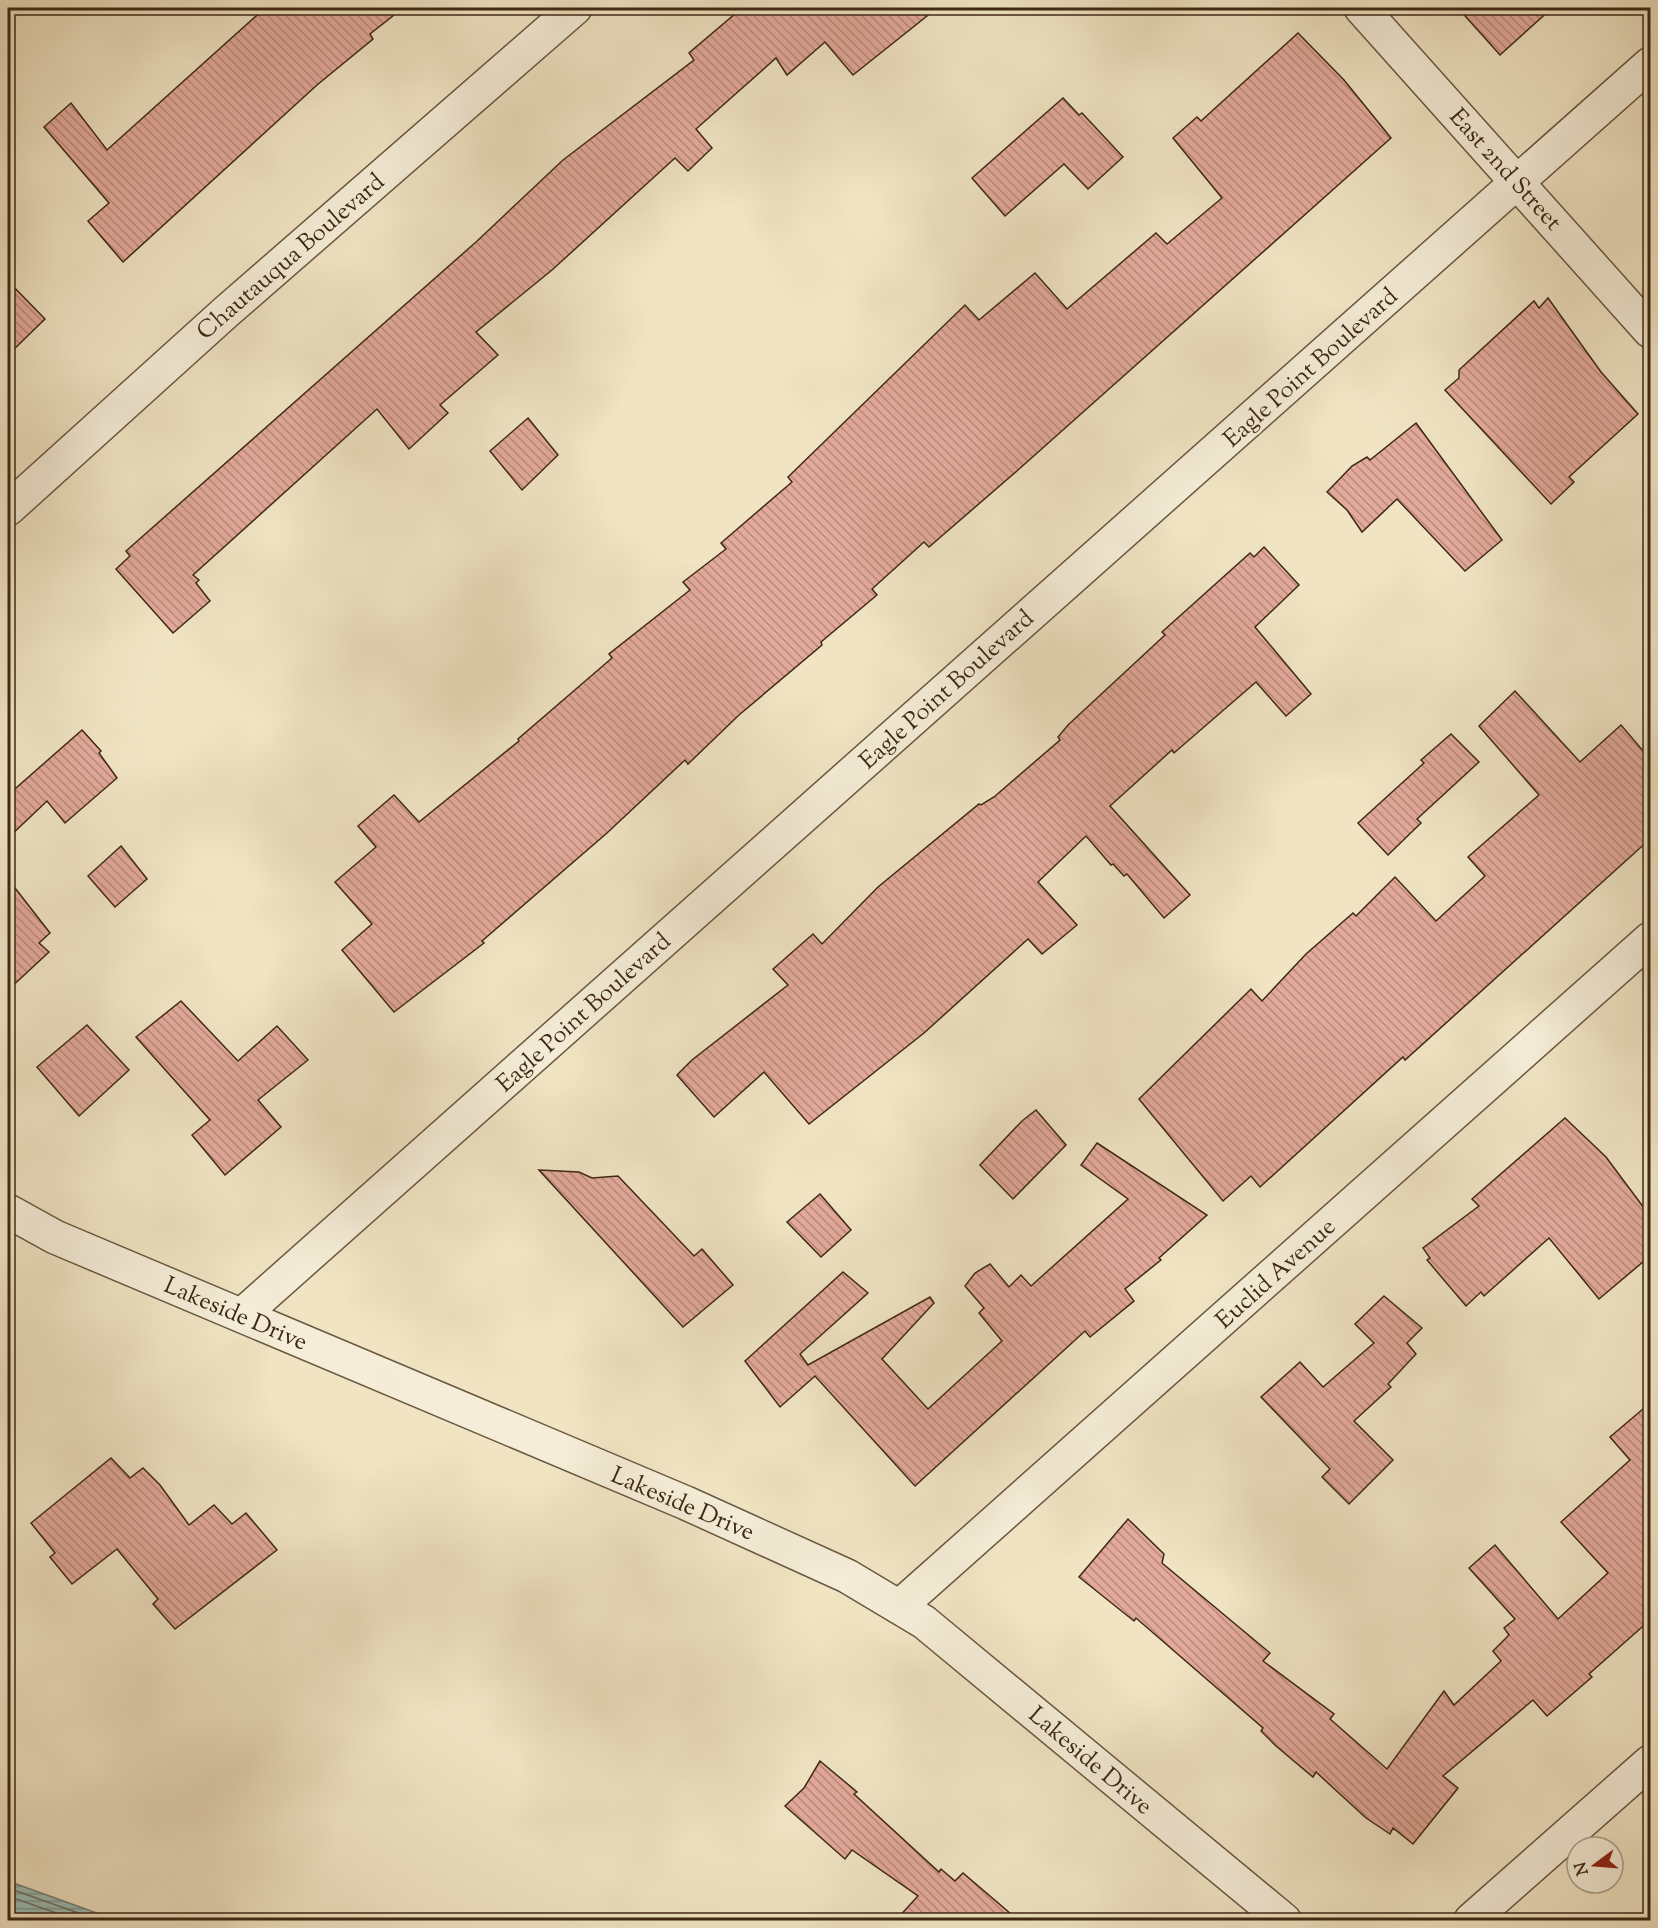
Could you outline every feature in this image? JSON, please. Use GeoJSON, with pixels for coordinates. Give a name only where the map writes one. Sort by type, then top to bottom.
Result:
{"type":"FeatureCollection","features":[{"type":"Feature","properties":{"kind":"street","name":"Chautauqua Boulevard"},"geometry":{"type":"LineString","coordinates":[[8,509],[226,312],[575,8]]}},
{"type":"Feature","properties":{"kind":"street","name":"East 2nd Street"},"geometry":{"type":"LineString","coordinates":[[1361,8],[1650,331]]}},
{"type":"Feature","properties":{"kind":"street","name":"Eagle Point Boulevard"},"geometry":{"type":"LineString","coordinates":[[242,1315],[1650,64]]}},
{"type":"Feature","properties":{"kind":"street","name":"Euclid Avenue"},"geometry":{"type":"LineString","coordinates":[[899,1607],[1650,939]]}},
{"type":"Feature","properties":{"kind":"street","name":"Lakeside Drive"},"geometry":{"type":"LineString","coordinates":[[8,1211],[55,1237],[715,1516],[847,1576],[924,1622],[1284,1920]]}},
{"type":"Feature","properties":{"kind":"street"},"geometry":{"type":"LineString","coordinates":[[1471,1920],[1650,1762]]}},
{"type":"Feature","properties":{"kind":"water"},"geometry":{"type":"Polygon","coordinates":[[[8,1881],[116,1920],[8,1920],[8,1881]]]}},
{"type":"Feature","properties":{"kind":"building"},"geometry":{"type":"Polygon","coordinates":[[[265,8],[403,8],[370,34],[373,39],[317,85],[123,262],[88,221],[109,203],[44,127],[71,103],[107,150],[265,8]]]}},
{"type":"Feature","properties":{"kind":"building"},"geometry":{"type":"Polygon","coordinates":[[[742,8],[937,8],[853,75],[825,42],[787,75],[776,58],[696,129],[712,148],[688,171],[675,158],[552,270],[476,332],[498,355],[440,405],[448,413],[409,449],[377,409],[193,575],[199,580],[196,583],[210,601],[173,633],[116,569],[130,556],[126,551],[476,242],[563,160],[694,60],[689,53],[742,8]]]}},
{"type":"Feature","properties":{"kind":"building"},"geometry":{"type":"Polygon","coordinates":[[[1458,8],[1552,8],[1500,55],[1458,8]]]}},
{"type":"Feature","properties":{"kind":"building"},"geometry":{"type":"Polygon","coordinates":[[[1298,33],[1344,80],[1391,138],[929,547],[924,542],[872,589],[877,595],[739,715],[688,764],[685,760],[607,833],[482,941],[484,943],[394,1012],[342,950],[372,924],[335,882],[376,847],[358,826],[394,795],[419,822],[519,741],[518,739],[612,658],[609,654],[690,590],[683,582],[726,549],[721,543],[792,482],[788,477],[965,305],[979,320],[1035,273],[1067,309],[1156,233],[1167,244],[1222,198],[1173,138],[1197,117],[1201,121],[1298,33]]]}},
{"type":"Feature","properties":{"kind":"building"},"geometry":{"type":"Polygon","coordinates":[[[1063,98],[1079,115],[1082,113],[1123,157],[1088,189],[1064,164],[1005,216],[972,178],[1063,98]]]}},
{"type":"Feature","properties":{"kind":"building"},"geometry":{"type":"Polygon","coordinates":[[[8,281],[45,319],[8,355],[8,281]]]}},
{"type":"Feature","properties":{"kind":"building"},"geometry":{"type":"Polygon","coordinates":[[[1548,298],[1601,372],[1638,414],[1569,477],[1574,482],[1551,504],[1445,390],[1459,378],[1459,370],[1534,301],[1539,308],[1548,298]]]}},
{"type":"Feature","properties":{"kind":"building"},"geometry":{"type":"Polygon","coordinates":[[[528,418],[558,455],[522,490],[490,451],[528,418]]]}},
{"type":"Feature","properties":{"kind":"building"},"geometry":{"type":"Polygon","coordinates":[[[1416,423],[1502,540],[1465,571],[1397,499],[1362,532],[1347,510],[1327,492],[1352,466],[1367,457],[1370,460],[1416,423]]]}},
{"type":"Feature","properties":{"kind":"building"},"geometry":{"type":"Polygon","coordinates":[[[1264,547],[1299,585],[1255,627],[1311,694],[1286,716],[1256,682],[1174,753],[1172,750],[1110,806],[1190,895],[1164,918],[1127,874],[1124,876],[1113,864],[1111,865],[1086,836],[1038,882],[1077,925],[1042,954],[1028,939],[924,1033],[809,1124],[764,1072],[714,1117],[677,1075],[692,1060],[788,985],[773,969],[813,934],[822,944],[878,887],[979,804],[994,797],[1060,740],[1058,737],[1068,725],[1165,635],[1162,632],[1250,553],[1254,557],[1264,547]]]}},
{"type":"Feature","properties":{"kind":"building"},"geometry":{"type":"Polygon","coordinates":[[[1515,691],[1580,762],[1621,725],[1650,759],[1650,839],[1260,1187],[1251,1176],[1223,1201],[1139,1099],[1251,989],[1262,1001],[1306,954],[1353,913],[1356,916],[1395,877],[1436,921],[1485,876],[1468,857],[1539,795],[1479,726],[1515,691]]]}},
{"type":"Feature","properties":{"kind":"building"},"geometry":{"type":"Polygon","coordinates":[[[82,730],[101,751],[99,753],[117,778],[65,823],[47,801],[8,838],[8,795],[82,730]]]}},
{"type":"Feature","properties":{"kind":"building"},"geometry":{"type":"Polygon","coordinates":[[[1451,734],[1479,762],[1417,819],[1421,823],[1388,855],[1358,823],[1424,763],[1421,760],[1451,734]]]}},
{"type":"Feature","properties":{"kind":"building"},"geometry":{"type":"Polygon","coordinates":[[[121,846],[147,879],[115,907],[88,876],[121,846]]]}},
{"type":"Feature","properties":{"kind":"building"},"geometry":{"type":"Polygon","coordinates":[[[8,879],[50,933],[39,943],[49,952],[8,990],[8,879]]]}},
{"type":"Feature","properties":{"kind":"building"},"geometry":{"type":"Polygon","coordinates":[[[181,1001],[238,1061],[277,1026],[308,1060],[258,1100],[281,1127],[225,1175],[192,1135],[210,1120],[136,1037],[181,1001]]]}},
{"type":"Feature","properties":{"kind":"building"},"geometry":{"type":"Polygon","coordinates":[[[87,1025],[129,1070],[79,1116],[37,1067],[87,1025]]]}},
{"type":"Feature","properties":{"kind":"building"},"geometry":{"type":"Polygon","coordinates":[[[1036,1110],[1066,1145],[1013,1199],[980,1165],[1022,1121],[1036,1110]]]}},
{"type":"Feature","properties":{"kind":"building"},"geometry":{"type":"Polygon","coordinates":[[[1565,1118],[1606,1157],[1650,1216],[1650,1256],[1599,1299],[1549,1238],[1484,1296],[1481,1292],[1466,1306],[1427,1260],[1430,1258],[1423,1248],[1479,1206],[1472,1199],[1565,1118]]]}},
{"type":"Feature","properties":{"kind":"building"},"geometry":{"type":"Polygon","coordinates":[[[1097,1143],[1207,1215],[1159,1258],[1161,1260],[1125,1289],[1134,1301],[1090,1337],[1085,1331],[915,1486],[815,1376],[780,1407],[745,1361],[843,1272],[868,1293],[800,1354],[808,1365],[930,1297],[934,1303],[882,1359],[928,1409],[1002,1341],[979,1313],[984,1308],[965,1286],[975,1273],[990,1264],[1009,1287],[1021,1275],[1031,1286],[1128,1199],[1081,1165],[1097,1143]]]}},
{"type":"Feature","properties":{"kind":"building"},"geometry":{"type":"Polygon","coordinates":[[[539,1170],[579,1172],[592,1178],[618,1176],[694,1256],[702,1249],[733,1285],[683,1327],[539,1170]]]}},
{"type":"Feature","properties":{"kind":"building"},"geometry":{"type":"Polygon","coordinates":[[[820,1194],[851,1230],[821,1257],[787,1222],[820,1194]]]}},
{"type":"Feature","properties":{"kind":"building"},"geometry":{"type":"Polygon","coordinates":[[[1384,1296],[1422,1328],[1407,1343],[1416,1354],[1388,1384],[1391,1387],[1354,1421],[1393,1460],[1349,1504],[1322,1477],[1330,1469],[1261,1397],[1300,1362],[1323,1387],[1374,1343],[1355,1324],[1384,1296]]]}},
{"type":"Feature","properties":{"kind":"building"},"geometry":{"type":"Polygon","coordinates":[[[1650,1403],[1650,1620],[1589,1674],[1592,1677],[1547,1716],[1533,1700],[1443,1776],[1458,1788],[1413,1844],[1393,1828],[1390,1834],[1366,1818],[1316,1772],[1313,1777],[1276,1746],[1261,1731],[1263,1728],[1136,1618],[1134,1621],[1079,1577],[1128,1519],[1164,1554],[1162,1563],[1270,1653],[1263,1661],[1334,1714],[1330,1719],[1387,1769],[1444,1691],[1454,1705],[1501,1661],[1493,1651],[1509,1635],[1504,1628],[1515,1619],[1469,1568],[1495,1545],[1558,1619],[1608,1573],[1561,1522],[1630,1460],[1610,1437],[1650,1403]]]}},
{"type":"Feature","properties":{"kind":"building"},"geometry":{"type":"Polygon","coordinates":[[[111,1458],[130,1478],[143,1468],[160,1485],[189,1525],[214,1505],[232,1524],[246,1513],[277,1550],[175,1629],[153,1604],[158,1599],[117,1549],[72,1584],[50,1557],[55,1553],[31,1523],[111,1458]]]}},
{"type":"Feature","properties":{"kind":"building"},"geometry":{"type":"Polygon","coordinates":[[[820,1761],[857,1792],[854,1794],[939,1872],[941,1869],[955,1881],[963,1873],[1018,1920],[896,1920],[918,1896],[852,1850],[845,1859],[785,1806],[804,1788],[820,1761]]]}}]}
